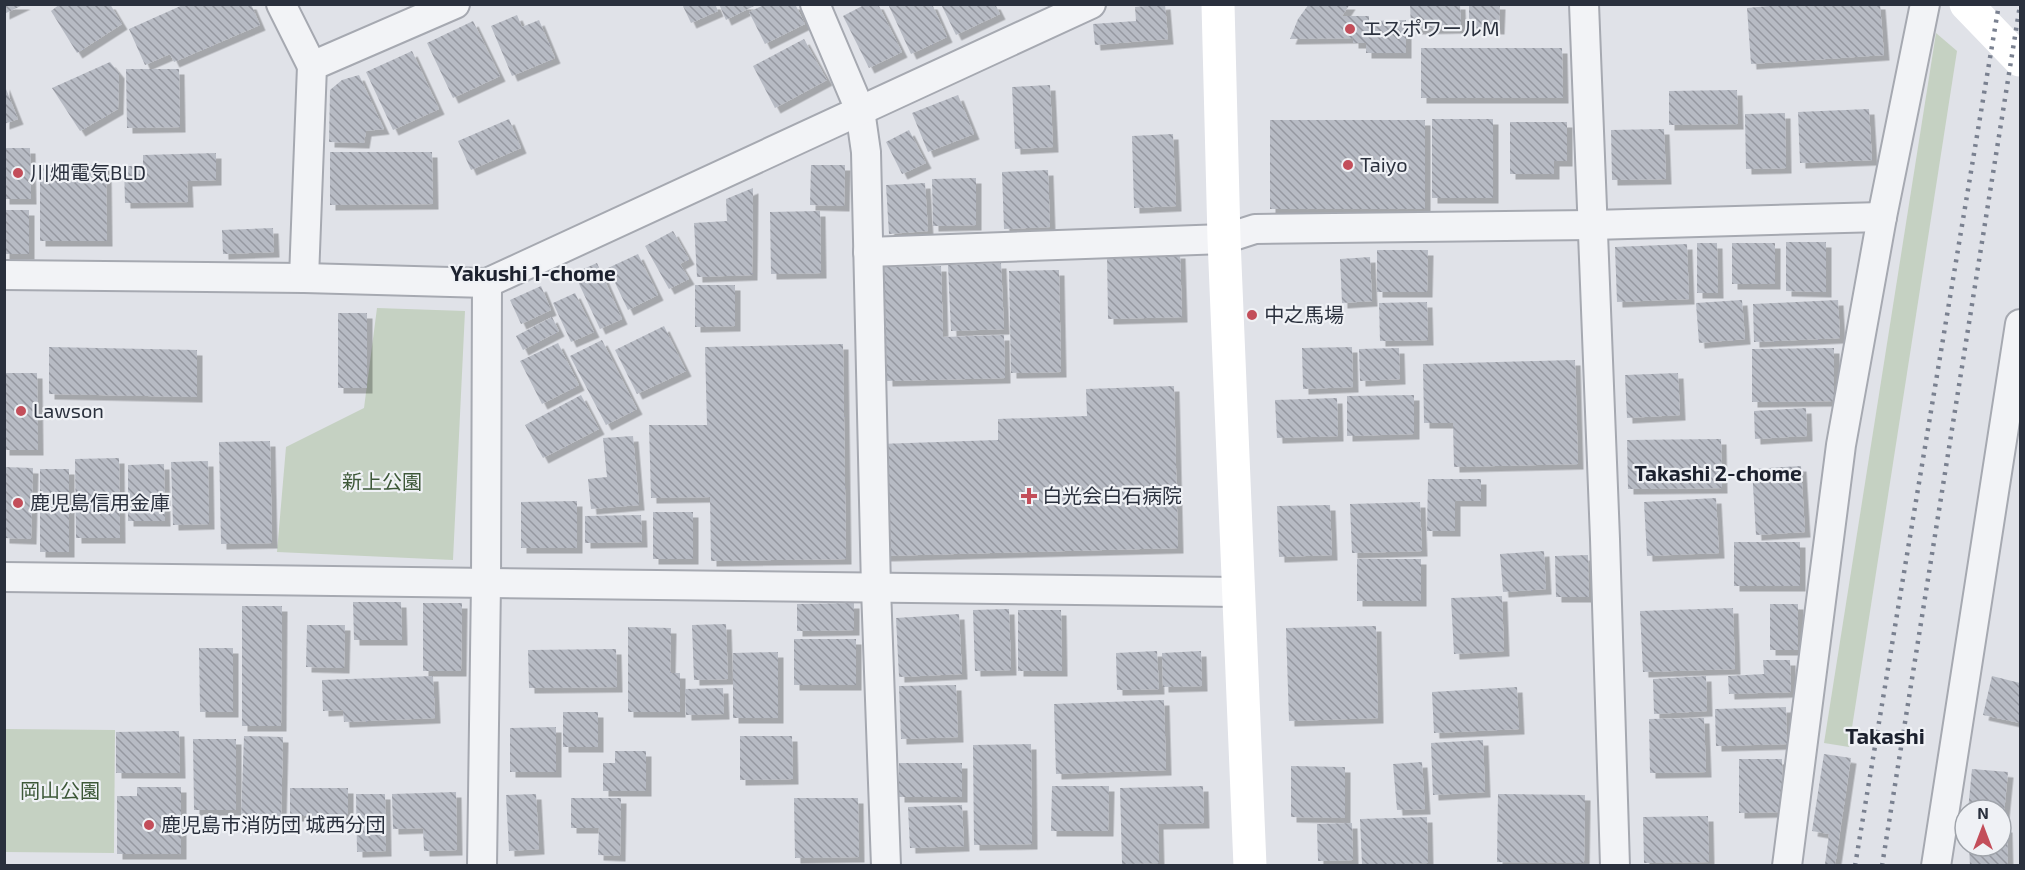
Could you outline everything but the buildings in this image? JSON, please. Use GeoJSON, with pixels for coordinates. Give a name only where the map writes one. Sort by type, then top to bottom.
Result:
{"type":"FeatureCollection","features":[{"type":"Feature","properties":{"kind":"street"},"geometry":{"type":"LineString","coordinates":[[281,4],[312,66],[304,278]]}},
{"type":"Feature","properties":{"kind":"street"},"geometry":{"type":"LineString","coordinates":[[312,66],[454,4]]}},
{"type":"Feature","properties":{"kind":"street"},"geometry":{"type":"LineString","coordinates":[[815,4],[860,110],[866,152],[876,588],[886,866]]}},
{"type":"Feature","properties":{"kind":"street"},"geometry":{"type":"LineString","coordinates":[[4,275],[304,278],[487,283],[1091,4]]}},
{"type":"Feature","properties":{"kind":"street"},"geometry":{"type":"LineString","coordinates":[[1218,4],[1224,239],[1250,866]]}},
{"type":"Feature","properties":{"kind":"street"},"geometry":{"type":"LineString","coordinates":[[1584,4],[1615,866]]}},
{"type":"Feature","properties":{"kind":"street"},"geometry":{"type":"LineString","coordinates":[[1787,866],[1841,445],[1882,217],[1925,4]]}},
{"type":"Feature","properties":{"kind":"street"},"geometry":{"type":"LineString","coordinates":[[1966,4],[2020,60]]}},
{"type":"Feature","properties":{"kind":"street"},"geometry":{"type":"LineString","coordinates":[[868,252],[1224,239],[1255,229],[1592,225],[1882,217]]}},
{"type":"Feature","properties":{"kind":"street"},"geometry":{"type":"LineString","coordinates":[[482,866],[487,283]]}},
{"type":"Feature","properties":{"kind":"street"},"geometry":{"type":"LineString","coordinates":[[1936,866],[2020,324]]}},
{"type":"Feature","properties":{"kind":"street"},"geometry":{"type":"LineString","coordinates":[[4,577],[1239,592]]}},
{"type":"Feature","properties":{"kind":"green space"},"geometry":{"type":"Polygon","coordinates":[[[1936,33],[1957,51],[1849,747],[1824,743],[1936,33]]]}},
{"type":"Feature","properties":{"kind":"green space","name":"新上公園"},"geometry":{"type":"Polygon","coordinates":[[[377,308],[465,311],[453,560],[277,552],[286,447],[364,408],[377,308]]]}},
{"type":"Feature","properties":{"kind":"green space","name":"岡山公園"},"geometry":{"type":"Polygon","coordinates":[[[5,729],[115,730],[114,853],[5,852],[5,729]]]}},
{"type":"Feature","properties":{"kind":"railway"},"geometry":{"type":"LineString","coordinates":[[1855,866],[1999,4]]}},
{"type":"Feature","properties":{"kind":"railway"},"geometry":{"type":"LineString","coordinates":[[1882,866],[2020,5]]}},
{"type":"Feature","properties":{"kind":"place","name":"エスポワールM"},"geometry":{"type":"Point","coordinates":[1350,29]}},
{"type":"Feature","properties":{"kind":"place","name":"Taiyo"},"geometry":{"type":"Point","coordinates":[1348,165]}},
{"type":"Feature","properties":{"kind":"place","name":"川畑電気BLD"},"geometry":{"type":"Point","coordinates":[18,173]}},
{"type":"Feature","properties":{"kind":"place","name":"中之馬場"},"geometry":{"type":"Point","coordinates":[1252,315]}},
{"type":"Feature","properties":{"kind":"place","name":"Lawson"},"geometry":{"type":"Point","coordinates":[21,411]}},
{"type":"Feature","properties":{"kind":"place","name":"白光会白石病院"},"geometry":{"type":"Point","coordinates":[1029,496]}},
{"type":"Feature","properties":{"kind":"place","name":"鹿児島信用金庫"},"geometry":{"type":"Point","coordinates":[18,503]}},
{"type":"Feature","properties":{"kind":"place","name":"鹿児島市消防団 城西分団"},"geometry":{"type":"Point","coordinates":[149,825]}},
{"type":"Feature","properties":{"kind":"district","name":"Yakushi 1-chome"},"geometry":{"type":"Point","coordinates":[533,274]}},
{"type":"Feature","properties":{"kind":"district","name":"Takashi 2-chome"},"geometry":{"type":"Point","coordinates":[1718,474]}},
{"type":"Feature","properties":{"kind":"district","name":"Takashi"},"geometry":{"type":"Point","coordinates":[1885,736]}}]}
